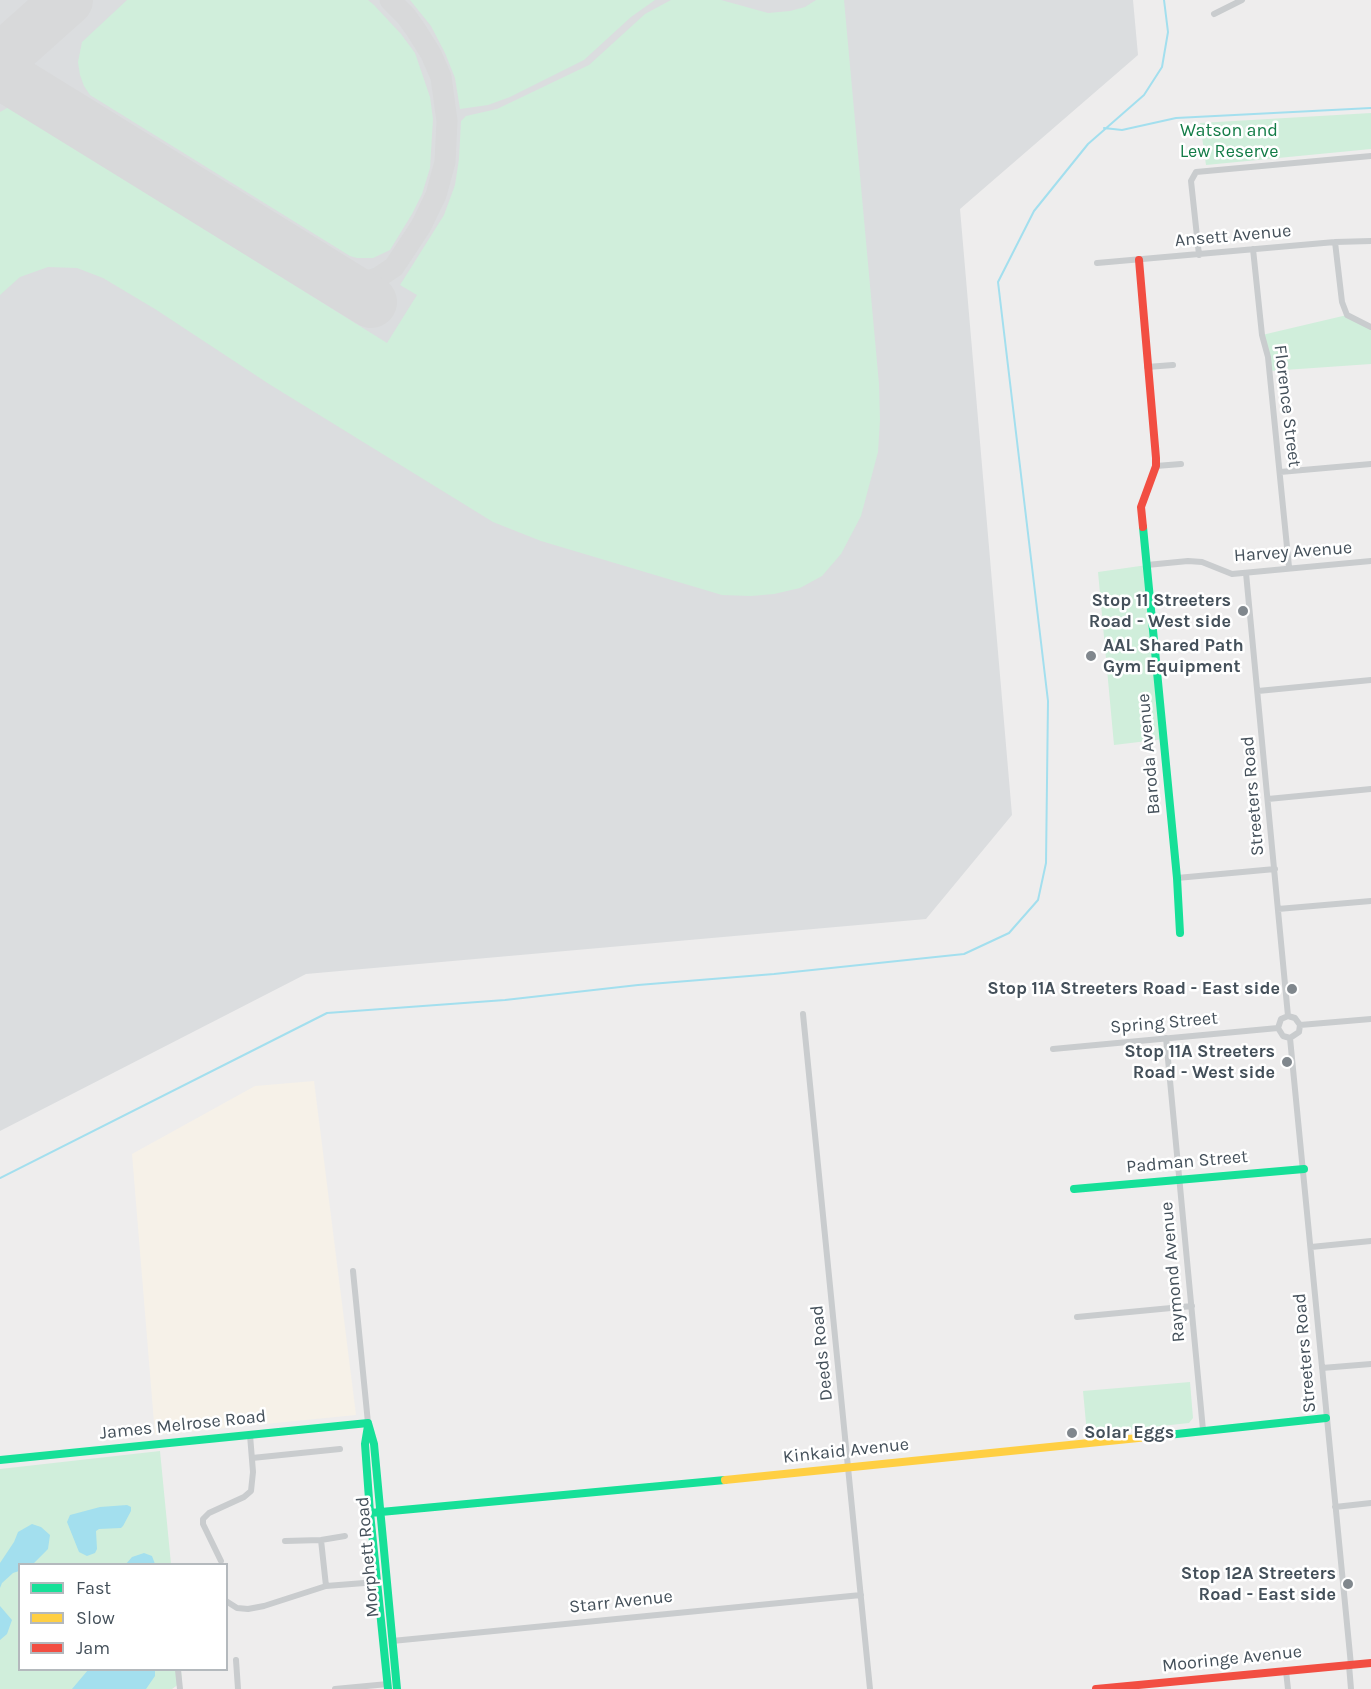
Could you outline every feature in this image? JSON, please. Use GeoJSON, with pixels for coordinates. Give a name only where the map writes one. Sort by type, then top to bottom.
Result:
{"type":"FeatureCollection","features":[{"type":"Feature","properties":{"kind":"street"},"geometry":{"type":"LineString","coordinates":[[1214,15],[1242,0]]}},
{"type":"Feature","properties":{"kind":"street"},"geometry":{"type":"LineString","coordinates":[[1198,255],[1191,181],[1196,172],[1371,156]]}},
{"type":"Feature","properties":{"kind":"street","name":"Ansett Avenue"},"geometry":{"type":"LineString","coordinates":[[1097,263],[1335,242],[1371,241]]}},
{"type":"Feature","properties":{"kind":"street"},"geometry":{"type":"LineString","coordinates":[[1335,242],[1341,302],[1347,315],[1371,327]]}},
{"type":"Feature","properties":{"kind":"street","name":"Florence Street"},"geometry":{"type":"LineString","coordinates":[[1253,249],[1262,334],[1268,357],[1289,567]]}},
{"type":"Feature","properties":{"kind":"street","name":"Baroda Avenue"},"geometry":{"type":"LineString","coordinates":[[1139,260],[1156,466],[1142,507],[1177,878],[1180,933]]}},
{"type":"Feature","properties":{"kind":"street"},"geometry":{"type":"LineString","coordinates":[[1147,368],[1173,365]]}},
{"type":"Feature","properties":{"kind":"street"},"geometry":{"type":"LineString","coordinates":[[1156,466],[1181,464]]}},
{"type":"Feature","properties":{"kind":"street"},"geometry":{"type":"LineString","coordinates":[[1280,472],[1371,464]]}},
{"type":"Feature","properties":{"kind":"street","name":"Harvey Avenue"},"geometry":{"type":"LineString","coordinates":[[1147,565],[1202,562],[1232,574],[1371,561]]}},
{"type":"Feature","properties":{"kind":"street","name":"Streeters Road"},"geometry":{"type":"LineString","coordinates":[[1246,573],[1288,1016]]}},
{"type":"Feature","properties":{"kind":"street"},"geometry":{"type":"LineString","coordinates":[[1258,691],[1371,680]]}},
{"type":"Feature","properties":{"kind":"street"},"geometry":{"type":"LineString","coordinates":[[1268,799],[1371,789]]}},
{"type":"Feature","properties":{"kind":"street"},"geometry":{"type":"LineString","coordinates":[[1177,878],[1275,869]]}},
{"type":"Feature","properties":{"kind":"street"},"geometry":{"type":"LineString","coordinates":[[1278,909],[1371,901]]}},
{"type":"Feature","properties":{"kind":"street","name":"Deeds Road"},"geometry":{"type":"LineString","coordinates":[[804,1014],[870,1689]]}},
{"type":"Feature","properties":{"kind":"street"},"geometry":{"type":"LineString","coordinates":[[1288,1016],[1295,1018],[1300,1025],[1299,1032],[1290,1038],[1282,1036],[1278,1028],[1281,1019],[1288,1016]]}},
{"type":"Feature","properties":{"kind":"street"},"geometry":{"type":"LineString","coordinates":[[1300,1025],[1371,1019]]}},
{"type":"Feature","properties":{"kind":"street","name":"Spring Street"},"geometry":{"type":"LineString","coordinates":[[1053,1049],[1278,1028]]}},
{"type":"Feature","properties":{"kind":"street","name":"Raymond Avenue"},"geometry":{"type":"LineString","coordinates":[[1166,1038],[1203,1430]]}},
{"type":"Feature","properties":{"kind":"street","name":"Streeters Road"},"geometry":{"type":"LineString","coordinates":[[1290,1038],[1351,1689]]}},
{"type":"Feature","properties":{"kind":"street","name":"Padman Street"},"geometry":{"type":"LineString","coordinates":[[1074,1189],[1304,1169]]}},
{"type":"Feature","properties":{"kind":"street"},"geometry":{"type":"LineString","coordinates":[[1311,1247],[1371,1241]]}},
{"type":"Feature","properties":{"kind":"street","name":"Morphett Road"},"geometry":{"type":"LineString","coordinates":[[353,1270],[368,1423],[374,1444],[380,1512],[388,1642],[388,1686]]}},
{"type":"Feature","properties":{"kind":"street"},"geometry":{"type":"LineString","coordinates":[[1077,1317],[1192,1306]]}},
{"type":"Feature","properties":{"kind":"street"},"geometry":{"type":"LineString","coordinates":[[1322,1368],[1371,1364]]}},
{"type":"Feature","properties":{"kind":"street","name":"Kinkaid Avenue"},"geometry":{"type":"LineString","coordinates":[[369,1513],[848,1468],[1326,1418]]}},
{"type":"Feature","properties":{"kind":"street","name":"Morphett Road"},"geometry":{"type":"LineString","coordinates":[[368,1423],[364,1444],[369,1513],[377,1582],[397,1689]]}},
{"type":"Feature","properties":{"kind":"street","name":"James Melrose Road"},"geometry":{"type":"LineString","coordinates":[[0,1460],[368,1423]]}},
{"type":"Feature","properties":{"kind":"street"},"geometry":{"type":"LineString","coordinates":[[221,1560],[203,1520],[209,1513],[244,1497],[251,1491],[253,1484],[249,1435]]}},
{"type":"Feature","properties":{"kind":"street"},"geometry":{"type":"LineString","coordinates":[[252,1458],[340,1449]]}},
{"type":"Feature","properties":{"kind":"street"},"geometry":{"type":"LineString","coordinates":[[1335,1507],[1371,1503]]}},
{"type":"Feature","properties":{"kind":"street"},"geometry":{"type":"LineString","coordinates":[[285,1541],[321,1540],[345,1536]]}},
{"type":"Feature","properties":{"kind":"street"},"geometry":{"type":"LineString","coordinates":[[321,1540],[326,1586]]}},
{"type":"Feature","properties":{"kind":"street"},"geometry":{"type":"LineString","coordinates":[[228,1602],[237,1608],[248,1609],[326,1586],[377,1582]]}},
{"type":"Feature","properties":{"kind":"street","name":"Starr Avenue"},"geometry":{"type":"LineString","coordinates":[[388,1642],[861,1595]]}},
{"type":"Feature","properties":{"kind":"street"},"geometry":{"type":"LineString","coordinates":[[236,1660],[238,1689]]}},
{"type":"Feature","properties":{"kind":"street","name":"Mooringe Avenue"},"geometry":{"type":"LineString","coordinates":[[1096,1689],[1156,1686],[1371,1663]]}},
{"type":"Feature","properties":{"kind":"street"},"geometry":{"type":"LineString","coordinates":[[178,1671],[180,1689]]}},
{"type":"Feature","properties":{"kind":"street"},"geometry":{"type":"LineString","coordinates":[[1286,1671],[1287,1689]]}},
{"type":"Feature","properties":{"kind":"street"},"geometry":{"type":"LineString","coordinates":[[336,1689],[388,1686]]}},
{"type":"Feature","properties":{"kind":"shaded area"},"geometry":{"type":"Polygon","coordinates":[[[0,0],[1133,0],[1138,55],[960,209],[1012,815],[926,919],[306,974],[0,1131],[0,0]]]}},
{"type":"Feature","properties":{"kind":"shaded area"},"geometry":{"type":"Polygon","coordinates":[[[314,1081],[356,1415],[155,1435],[132,1154],[255,1086],[314,1081]]]}},
{"type":"Feature","properties":{"kind":"green space"},"geometry":{"type":"Polygon","coordinates":[[[127,0],[368,0],[374,5],[415,53],[430,97],[433,119],[430,168],[422,194],[390,250],[373,258],[350,256],[90,95],[80,75],[78,62],[82,42],[127,0]]]}},
{"type":"Feature","properties":{"kind":"green space"},"geometry":{"type":"Polygon","coordinates":[[[410,0],[655,0],[631,17],[584,60],[510,97],[488,105],[460,109],[455,78],[445,53],[431,26],[410,0]]]}},
{"type":"Feature","properties":{"kind":"green space"},"geometry":{"type":"Polygon","coordinates":[[[671,0],[721,0],[768,13],[805,7],[816,0],[844,0],[879,384],[878,452],[861,516],[841,554],[822,576],[800,588],[774,594],[722,595],[541,541],[493,522],[269,384],[155,309],[103,278],[77,268],[48,267],[20,277],[0,295],[0,112],[9,107],[387,343],[417,295],[400,285],[444,215],[455,185],[461,121],[466,116],[497,109],[589,65],[645,14],[671,0]]]}},
{"type":"Feature","properties":{"kind":"green space","name":"Watson and Lew Reserve"},"geometry":{"type":"Polygon","coordinates":[[[1371,113],[1371,149],[1206,165],[1200,123],[1371,113]]]}},
{"type":"Feature","properties":{"kind":"green space"},"geometry":{"type":"Polygon","coordinates":[[[1347,315],[1371,327],[1371,364],[1270,371],[1262,335],[1347,315]]]}},
{"type":"Feature","properties":{"kind":"green space"},"geometry":{"type":"Polygon","coordinates":[[[1147,565],[1164,739],[1114,745],[1098,572],[1147,565]]]}},
{"type":"Feature","properties":{"kind":"green space"},"geometry":{"type":"Polygon","coordinates":[[[1190,1382],[1193,1418],[1189,1423],[1087,1434],[1083,1391],[1190,1382]]]}},
{"type":"Feature","properties":{"kind":"green space"},"geometry":{"type":"Polygon","coordinates":[[[160,1451],[171,1563],[18,1563],[18,1671],[181,1671],[182,1682],[172,1689],[0,1689],[0,1469],[160,1451]]]}},
{"type":"Feature","properties":{"kind":"water"},"geometry":{"type":"Polygon","coordinates":[[[127,1505],[131,1507],[131,1511],[121,1528],[99,1529],[96,1531],[97,1549],[95,1553],[87,1556],[79,1552],[67,1522],[70,1515],[100,1507],[127,1505]]]}},
{"type":"Feature","properties":{"kind":"water"},"geometry":{"type":"Polygon","coordinates":[[[32,1524],[41,1527],[50,1535],[48,1549],[34,1563],[18,1563],[18,1571],[2,1583],[0,1588],[0,1563],[18,1532],[32,1524]]]}},
{"type":"Feature","properties":{"kind":"water"},"geometry":{"type":"Polygon","coordinates":[[[144,1553],[152,1556],[155,1563],[127,1563],[132,1557],[144,1553]]]}},
{"type":"Feature","properties":{"kind":"water"},"geometry":{"type":"Polygon","coordinates":[[[0,1606],[12,1620],[7,1634],[0,1640],[0,1606]]]}},
{"type":"Feature","properties":{"kind":"water"},"geometry":{"type":"Polygon","coordinates":[[[87,1671],[155,1671],[155,1676],[146,1689],[72,1689],[87,1671]]]}},
{"type":"Feature","properties":{"kind":"waterway"},"geometry":{"type":"LineString","coordinates":[[0,1178],[327,1013],[505,1000],[964,954],[1009,933],[1038,900],[1046,863],[1048,701],[998,282],[1034,211],[1088,144],[1144,95],[1162,67],[1168,32],[1164,0]]}},
{"type":"Feature","properties":{"kind":"waterway"},"geometry":{"type":"LineString","coordinates":[[1104,128],[1122,130],[1176,118],[1371,108]]}},
{"type":"Feature","properties":{"kind":"taxiway"},"geometry":{"type":"LineString","coordinates":[[332,278],[355,282],[371,280],[394,267],[421,226],[436,195],[445,162],[447,121],[441,77],[431,54],[416,30],[390,0]]}},
{"type":"Feature","properties":{"kind":"runway"},"geometry":{"type":"LineString","coordinates":[[0,60],[67,0]]}},
{"type":"Feature","properties":{"kind":"runway"},"geometry":{"type":"LineString","coordinates":[[0,73],[371,302]]}},
{"type":"Feature","properties":{"kind":"traffic: fast"},"geometry":{"type":"LineString","coordinates":[[1143,527],[1177,878],[1180,933]]}},
{"type":"Feature","properties":{"kind":"traffic: fast"},"geometry":{"type":"LineString","coordinates":[[1074,1189],[1304,1169]]}},
{"type":"Feature","properties":{"kind":"traffic: fast"},"geometry":{"type":"LineString","coordinates":[[1158,1436],[1326,1418]]}},
{"type":"Feature","properties":{"kind":"traffic: fast"},"geometry":{"type":"LineString","coordinates":[[368,1423],[374,1444],[397,1689]]}},
{"type":"Feature","properties":{"kind":"traffic: fast"},"geometry":{"type":"LineString","coordinates":[[0,1460],[368,1423]]}},
{"type":"Feature","properties":{"kind":"traffic: fast"},"geometry":{"type":"LineString","coordinates":[[368,1426],[365,1444],[370,1513],[388,1689]]}},
{"type":"Feature","properties":{"kind":"traffic: fast"},"geometry":{"type":"LineString","coordinates":[[370,1513],[725,1480]]}},
{"type":"Feature","properties":{"kind":"traffic: slow"},"geometry":{"type":"LineString","coordinates":[[725,1480],[1158,1436]]}},
{"type":"Feature","properties":{"kind":"traffic: jam"},"geometry":{"type":"LineString","coordinates":[[1139,260],[1156,458],[1156,466],[1141,507],[1143,527]]}},
{"type":"Feature","properties":{"kind":"traffic: jam"},"geometry":{"type":"LineString","coordinates":[[1096,1689],[1371,1663]]}},
{"type":"Feature","properties":{"kind":"place","name":"Stop 11 Streeters Road - West side"},"geometry":{"type":"Point","coordinates":[1243,611]}},
{"type":"Feature","properties":{"kind":"place","name":"AAL Shared Path Gym Equipment"},"geometry":{"type":"Point","coordinates":[1091,656]}},
{"type":"Feature","properties":{"kind":"place","name":"Stop 11A Streeters Road - East side"},"geometry":{"type":"Point","coordinates":[1292,989]}},
{"type":"Feature","properties":{"kind":"place","name":"Stop 11A Streeters Road - West side"},"geometry":{"type":"Point","coordinates":[1287,1062]}},
{"type":"Feature","properties":{"kind":"place","name":"Solar Eggs"},"geometry":{"type":"Point","coordinates":[1072,1433]}},
{"type":"Feature","properties":{"kind":"place","name":"Stop 12A Streeters Road - East side"},"geometry":{"type":"Point","coordinates":[1348,1584]}}]}
